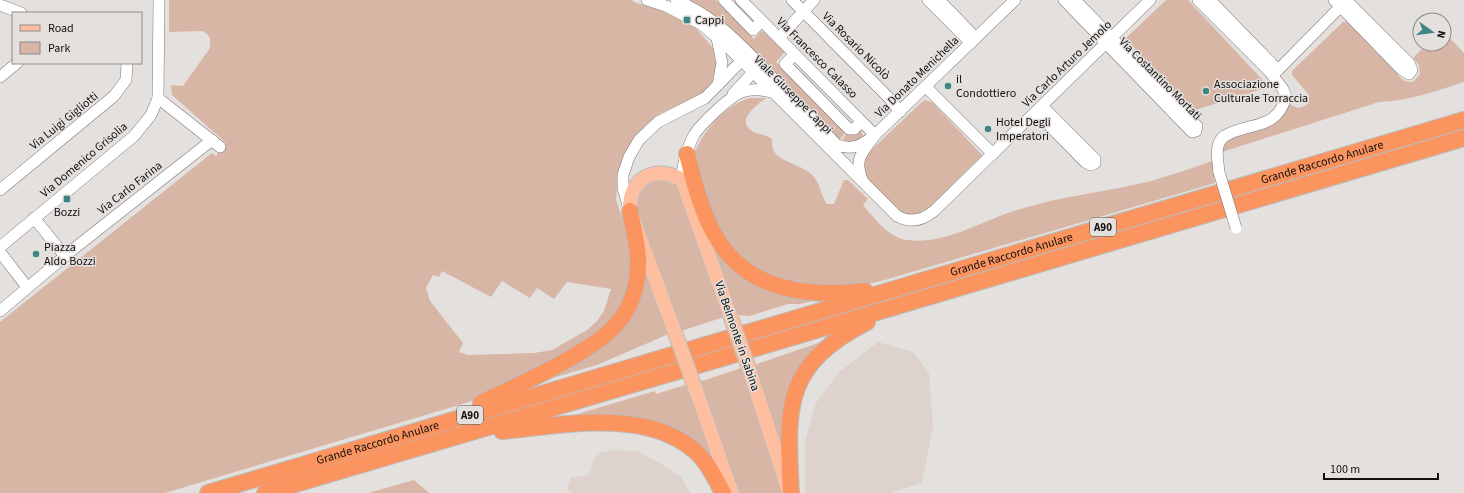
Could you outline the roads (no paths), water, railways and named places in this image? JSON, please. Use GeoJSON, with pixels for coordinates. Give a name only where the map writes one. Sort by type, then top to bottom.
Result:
{"type":"FeatureCollection","features":[{"type":"Feature","properties":{"kind":"highway","name":"Grande Raccordo Anulare"},"geometry":{"type":"LineString","coordinates":[[208,493],[1464,120]]}},
{"type":"Feature","properties":{"kind":"highway","name":"Grande Raccordo Anulare"},"geometry":{"type":"LineString","coordinates":[[266,493],[1464,138]]}},
{"type":"Feature","properties":{"kind":"highway"},"geometry":{"type":"LineString","coordinates":[[687,154],[707,218]]}},
{"type":"Feature","properties":{"kind":"highway"},"geometry":{"type":"LineString","coordinates":[[682,180],[691,189],[718,240],[728,253],[750,272],[777,286],[799,291],[843,293],[912,284]]}},
{"type":"Feature","properties":{"kind":"highway"},"geometry":{"type":"LineString","coordinates":[[456,419],[482,403],[520,386],[581,352],[602,340],[613,330],[628,308],[637,276],[638,264],[630,211]]}},
{"type":"Feature","properties":{"kind":"highway"},"geometry":{"type":"LineString","coordinates":[[790,493],[788,438],[790,416],[794,397],[803,377],[818,355],[833,342],[899,305]]}},
{"type":"Feature","properties":{"kind":"highway"},"geometry":{"type":"LineString","coordinates":[[465,435],[620,422],[646,426],[676,438],[695,451],[711,471],[723,493]]}},
{"type":"Feature","properties":{"kind":"main road"},"geometry":{"type":"LineString","coordinates":[[682,180],[669,174],[660,173],[642,180],[632,192],[630,211],[674,327],[732,493]]}},
{"type":"Feature","properties":{"kind":"main road","name":"Via Belmonte in Sabina"},"geometry":{"type":"LineString","coordinates":[[682,180],[750,372],[790,493]]}},
{"type":"Feature","properties":{"kind":"street"},"geometry":{"type":"LineString","coordinates":[[158,98],[159,0]]}},
{"type":"Feature","properties":{"kind":"street","name":"Viale Giuseppe Cappi"},"geometry":{"type":"LineString","coordinates":[[647,0],[685,15],[706,28],[717,38],[745,57]]}},
{"type":"Feature","properties":{"kind":"street","name":"Viale Giuseppe Cappi"},"geometry":{"type":"LineString","coordinates":[[676,0],[715,21],[756,69],[837,145],[846,148],[854,148],[875,135]]}},
{"type":"Feature","properties":{"kind":"street"},"geometry":{"type":"LineString","coordinates":[[724,0],[752,30],[762,22]]}},
{"type":"Feature","properties":{"kind":"street","name":"Via Francesco Calasso"},"geometry":{"type":"LineString","coordinates":[[741,0],[875,135]]}},
{"type":"Feature","properties":{"kind":"street","name":"Via Rosario Nicolò"},"geometry":{"type":"LineString","coordinates":[[792,0],[808,5],[894,94],[901,99],[912,100]]}},
{"type":"Feature","properties":{"kind":"street"},"geometry":{"type":"LineString","coordinates":[[779,38],[808,5],[822,0]]}},
{"type":"Feature","properties":{"kind":"street"},"geometry":{"type":"LineString","coordinates":[[928,0],[974,40]]}},
{"type":"Feature","properties":{"kind":"street"},"geometry":{"type":"LineString","coordinates":[[939,0],[974,40]]}},
{"type":"Feature","properties":{"kind":"street","name":"Via Donato Menichella"},"geometry":{"type":"LineString","coordinates":[[863,183],[858,164],[861,155],[875,135],[1015,0]]}},
{"type":"Feature","properties":{"kind":"street","name":"Via Costantino Mortati"},"geometry":{"type":"LineString","coordinates":[[1064,0],[1109,40],[1197,126],[1196,131],[1192,132],[1109,40],[1075,0]]}},
{"type":"Feature","properties":{"kind":"street","name":"Via Carlo Arturo Jemolo"},"geometry":{"type":"LineString","coordinates":[[911,220],[918,220],[929,216],[1150,0]]}},
{"type":"Feature","properties":{"kind":"street"},"geometry":{"type":"LineString","coordinates":[[1198,0],[1274,71]]}},
{"type":"Feature","properties":{"kind":"street"},"geometry":{"type":"LineString","coordinates":[[1210,0],[1274,71],[1286,97],[1281,112],[1277,116],[1223,137],[1219,140],[1217,151],[1219,172],[1236,228]]}},
{"type":"Feature","properties":{"kind":"street"},"geometry":{"type":"LineString","coordinates":[[1274,71],[1343,1]]}},
{"type":"Feature","properties":{"kind":"street"},"geometry":{"type":"LineString","coordinates":[[1343,1],[1409,63],[1412,70],[1409,74],[1401,70],[1343,1]]}},
{"type":"Feature","properties":{"kind":"street"},"geometry":{"type":"LineString","coordinates":[[0,5],[18,12]]}},
{"type":"Feature","properties":{"kind":"street","name":"Via Rosario Nicolò"},"geometry":{"type":"LineString","coordinates":[[808,5],[900,112]]}},
{"type":"Feature","properties":{"kind":"street"},"geometry":{"type":"LineString","coordinates":[[717,38],[722,63],[718,86]]}},
{"type":"Feature","properties":{"kind":"street"},"geometry":{"type":"LineString","coordinates":[[630,211],[623,188],[623,175],[629,157],[640,140],[658,122],[700,101],[718,86],[745,57]]}},
{"type":"Feature","properties":{"kind":"street"},"geometry":{"type":"LineString","coordinates":[[0,77],[16,64]]}},
{"type":"Feature","properties":{"kind":"street","name":"Via Luigi Gigliotti"},"geometry":{"type":"LineString","coordinates":[[0,190],[114,96],[126,80],[127,64]]}},
{"type":"Feature","properties":{"kind":"street"},"geometry":{"type":"LineString","coordinates":[[728,99],[756,69]]}},
{"type":"Feature","properties":{"kind":"street","name":"Viale Giuseppe Cappi"},"geometry":{"type":"LineString","coordinates":[[756,69],[772,92],[863,183],[897,216],[911,220]]}},
{"type":"Feature","properties":{"kind":"street"},"geometry":{"type":"LineString","coordinates":[[926,87],[993,154]]}},
{"type":"Feature","properties":{"kind":"street","name":"Via Belmonte in Sabina"},"geometry":{"type":"LineString","coordinates":[[682,180],[682,171],[694,135],[728,99],[742,91],[755,89],[772,92]]}},
{"type":"Feature","properties":{"kind":"street","name":"Via Carlo Farina"},"geometry":{"type":"LineString","coordinates":[[65,256],[216,144],[158,98]]}},
{"type":"Feature","properties":{"kind":"street","name":"Via Domenico Grisolia"},"geometry":{"type":"LineString","coordinates":[[34,218],[134,136],[147,121],[158,98]]}},
{"type":"Feature","properties":{"kind":"street"},"geometry":{"type":"LineString","coordinates":[[1039,109],[1095,159],[1095,163],[1091,165],[1085,162],[1039,109]]}},
{"type":"Feature","properties":{"kind":"street"},"geometry":{"type":"LineString","coordinates":[[0,247],[34,218],[65,256],[0,311]]}},
{"type":"Feature","properties":{"kind":"street"},"geometry":{"type":"LineString","coordinates":[[0,252],[27,287]]}},
{"type":"Feature","properties":{"kind":"place","name":"Cappi"},"geometry":{"type":"Point","coordinates":[687,20]}},
{"type":"Feature","properties":{"kind":"place","name":"il Condottiero"},"geometry":{"type":"Point","coordinates":[948,86]}},
{"type":"Feature","properties":{"kind":"place","name":"Associazione Culturale Torraccia"},"geometry":{"type":"Point","coordinates":[1206,91]}},
{"type":"Feature","properties":{"kind":"place","name":"Hotel Degli Imperatori"},"geometry":{"type":"Point","coordinates":[988,129]}},
{"type":"Feature","properties":{"kind":"place","name":"Bozzi"},"geometry":{"type":"Point","coordinates":[67,199]}},
{"type":"Feature","properties":{"kind":"place","name":"Piazza Aldo Bozzi"},"geometry":{"type":"Point","coordinates":[36,254]}}]}
